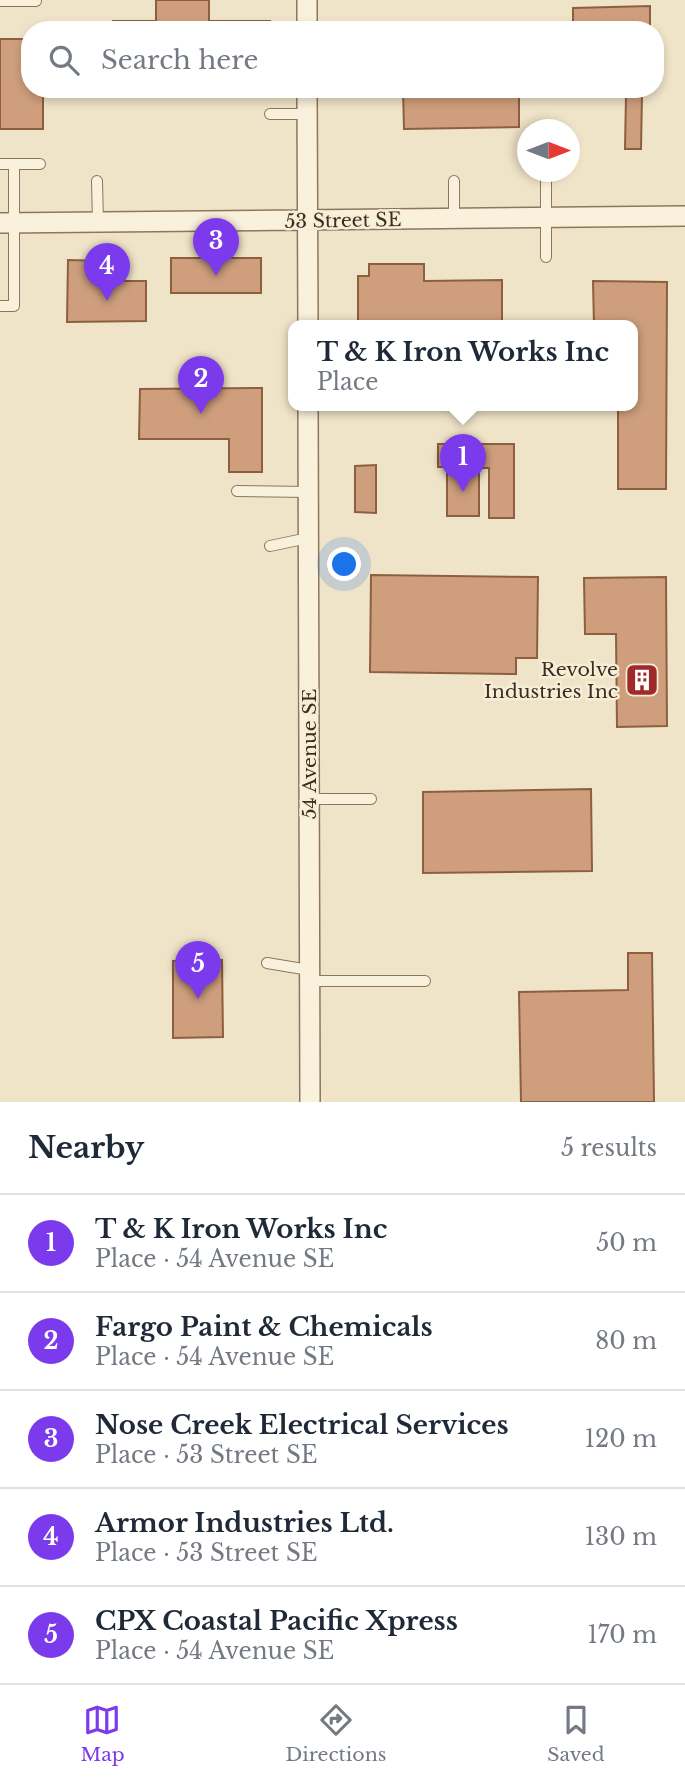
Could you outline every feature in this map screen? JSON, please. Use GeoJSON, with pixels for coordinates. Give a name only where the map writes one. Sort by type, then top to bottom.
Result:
{"type":"FeatureCollection","features":[{"type":"Feature","properties":{"kind":"street"},"geometry":{"type":"LineString","coordinates":[[307,0],[307,21]]}},
{"type":"Feature","properties":{"kind":"street"},"geometry":{"type":"LineString","coordinates":[[307,98],[308,320]]}},
{"type":"Feature","properties":{"kind":"street","name":"53 Street SE"},"geometry":{"type":"LineString","coordinates":[[7,223],[685,216]]}},
{"type":"Feature","properties":{"kind":"street","name":"54 Avenue SE"},"geometry":{"type":"LineString","coordinates":[[308,411],[310,1102]]}},
{"type":"Feature","properties":{"kind":"lane"},"geometry":{"type":"LineString","coordinates":[[0,1],[36,1]]}},
{"type":"Feature","properties":{"kind":"lane"},"geometry":{"type":"LineString","coordinates":[[270,114],[307,114]]}},
{"type":"Feature","properties":{"kind":"lane"},"geometry":{"type":"LineString","coordinates":[[0,164],[40,164]]}},
{"type":"Feature","properties":{"kind":"lane"},"geometry":{"type":"LineString","coordinates":[[0,306],[13,306],[7,223],[13,164]]}},
{"type":"Feature","properties":{"kind":"lane"},"geometry":{"type":"LineString","coordinates":[[97,181],[98,223]]}},
{"type":"Feature","properties":{"kind":"lane"},"geometry":{"type":"LineString","coordinates":[[454,181],[454,219]]}},
{"type":"Feature","properties":{"kind":"lane"},"geometry":{"type":"LineString","coordinates":[[546,182],[546,257]]}},
{"type":"Feature","properties":{"kind":"lane"},"geometry":{"type":"LineString","coordinates":[[237,491],[308,492]]}},
{"type":"Feature","properties":{"kind":"lane"},"geometry":{"type":"LineString","coordinates":[[270,546],[308,538]]}},
{"type":"Feature","properties":{"kind":"lane"},"geometry":{"type":"LineString","coordinates":[[309,799],[371,799]]}},
{"type":"Feature","properties":{"kind":"lane"},"geometry":{"type":"LineString","coordinates":[[267,963],[309,975],[425,981]]}},
{"type":"Feature","properties":{"kind":"building"},"geometry":{"type":"Polygon","coordinates":[[[156,0],[209,0],[209,21],[156,21],[156,0]]]}},
{"type":"Feature","properties":{"kind":"building"},"geometry":{"type":"Polygon","coordinates":[[[650,6],[650,21],[573,21],[573,8],[650,6]]]}},
{"type":"Feature","properties":{"kind":"building"},"geometry":{"type":"Polygon","coordinates":[[[0,39],[21,39],[21,98],[43,98],[43,129],[0,129],[0,39]]]}},
{"type":"Feature","properties":{"kind":"building"},"geometry":{"type":"Polygon","coordinates":[[[403,98],[519,98],[517,127],[404,129],[403,98]]]}},
{"type":"Feature","properties":{"kind":"building"},"geometry":{"type":"Polygon","coordinates":[[[626,98],[642,98],[641,149],[625,149],[626,98]]]}},
{"type":"Feature","properties":{"kind":"building"},"geometry":{"type":"Polygon","coordinates":[[[171,258],[261,258],[261,293],[171,293],[171,258]]]}},
{"type":"Feature","properties":{"kind":"building"},"geometry":{"type":"Polygon","coordinates":[[[68,260],[105,261],[107,281],[146,281],[146,321],[67,322],[68,260]]]}},
{"type":"Feature","properties":{"kind":"building"},"geometry":{"type":"Polygon","coordinates":[[[369,264],[424,264],[424,281],[502,280],[502,320],[358,320],[358,276],[369,276],[369,264]]]}},
{"type":"Feature","properties":{"kind":"building"},"geometry":{"type":"Polygon","coordinates":[[[593,281],[667,282],[666,489],[618,489],[618,411],[638,411],[638,320],[594,320],[593,281]]]}},
{"type":"Feature","properties":{"kind":"building"},"geometry":{"type":"Polygon","coordinates":[[[262,388],[262,472],[229,472],[229,439],[139,439],[140,389],[262,388]]]}},
{"type":"Feature","properties":{"kind":"building"},"geometry":{"type":"Polygon","coordinates":[[[438,444],[514,444],[514,518],[489,518],[489,468],[479,468],[479,516],[447,516],[447,467],[438,467],[438,444]]]}},
{"type":"Feature","properties":{"kind":"building"},"geometry":{"type":"Polygon","coordinates":[[[376,465],[376,513],[355,512],[355,466],[376,465]]]}},
{"type":"Feature","properties":{"kind":"building"},"geometry":{"type":"Polygon","coordinates":[[[371,575],[538,577],[537,658],[516,658],[516,674],[370,672],[371,575]]]}},
{"type":"Feature","properties":{"kind":"building","name":"Revolve Industries Inc"},"geometry":{"type":"Polygon","coordinates":[[[666,577],[667,726],[617,727],[616,634],[585,634],[584,578],[666,577]]]}},
{"type":"Feature","properties":{"kind":"building"},"geometry":{"type":"Polygon","coordinates":[[[591,789],[592,871],[423,873],[423,792],[591,789]]]}},
{"type":"Feature","properties":{"kind":"building"},"geometry":{"type":"Polygon","coordinates":[[[628,953],[652,953],[654,1102],[521,1102],[519,992],[628,990],[628,953]]]}},
{"type":"Feature","properties":{"kind":"building"},"geometry":{"type":"Polygon","coordinates":[[[222,960],[223,1037],[173,1038],[173,961],[222,960]]]}},
{"type":"Feature","properties":{"kind":"place","name":"Nose Creek Electrical Services"},"geometry":{"type":"Point","coordinates":[216,276]}},
{"type":"Feature","properties":{"kind":"place","name":"Armor Industries Ltd."},"geometry":{"type":"Point","coordinates":[107,301]}},
{"type":"Feature","properties":{"kind":"place","name":"Fargo Paint & Chemicals"},"geometry":{"type":"Point","coordinates":[201,414]}},
{"type":"Feature","properties":{"kind":"place","name":"T & K Iron Works Inc"},"geometry":{"type":"Point","coordinates":[463,492]}},
{"type":"Feature","properties":{"kind":"place","name":"Revolve Industries Inc"},"geometry":{"type":"Point","coordinates":[642,680]}},
{"type":"Feature","properties":{"kind":"place","name":"CPX Coastal Pacific Xpress"},"geometry":{"type":"Point","coordinates":[198,999]}}]}
